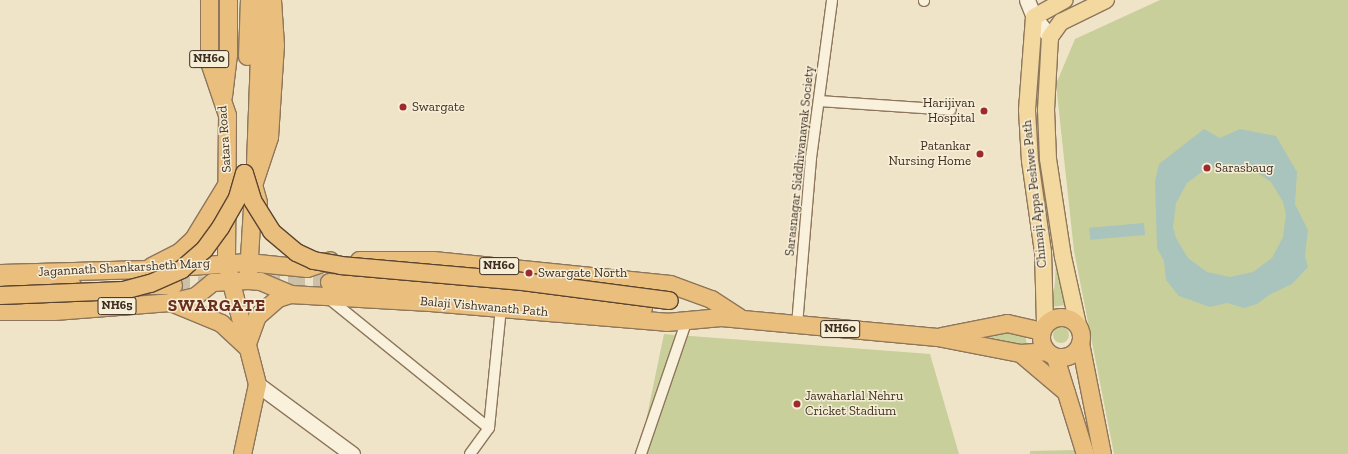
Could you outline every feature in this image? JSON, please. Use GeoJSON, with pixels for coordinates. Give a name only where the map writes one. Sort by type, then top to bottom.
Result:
{"type":"FeatureCollection","features":[{"type":"Feature","properties":{"kind":"highway","name":"Satara Road"},"geometry":{"type":"LineString","coordinates":[[209,0],[209,62],[227,115],[228,182],[226,263],[228,280]]}},
{"type":"Feature","properties":{"kind":"highway"},"geometry":{"type":"LineString","coordinates":[[222,98],[228,54],[228,0]]}},
{"type":"Feature","properties":{"kind":"highway"},"geometry":{"type":"LineString","coordinates":[[248,0],[249,179],[252,200],[271,231],[296,252],[313,260],[340,265],[522,281],[669,300],[711,299]]}},
{"type":"Feature","properties":{"kind":"highway","name":"Satara Road"},"geometry":{"type":"LineString","coordinates":[[248,280],[249,179],[261,0]]}},
{"type":"Feature","properties":{"kind":"highway"},"geometry":{"type":"LineString","coordinates":[[0,295],[123,290],[150,282],[181,269],[204,249],[220,227],[249,179],[270,137],[275,45],[272,0]]}},
{"type":"Feature","properties":{"kind":"highway"},"geometry":{"type":"LineString","coordinates":[[249,179],[264,216],[273,229],[290,245],[312,257],[332,260]]}},
{"type":"Feature","properties":{"kind":"highway"},"geometry":{"type":"LineString","coordinates":[[146,269],[180,251],[193,239],[228,182]]}},
{"type":"Feature","properties":{"kind":"highway","name":"Balaji Vishwanath Path"},"geometry":{"type":"LineString","coordinates":[[248,262],[307,268],[332,260],[433,260],[528,268],[670,284],[711,299],[742,320]]}},
{"type":"Feature","properties":{"kind":"highway","name":"Jagannath Shankarsheth Marg"},"geometry":{"type":"LineString","coordinates":[[0,273],[146,269],[248,262]]}},
{"type":"Feature","properties":{"kind":"highway","name":"Balaji Vishwanath Path"},"geometry":{"type":"LineString","coordinates":[[228,280],[260,281],[290,294],[326,289],[501,308],[666,322],[721,317],[937,337],[1020,354],[1073,353],[1080,343]]}},
{"type":"Feature","properties":{"kind":"highway","name":"Jagannath Shankarsheth Marg"},"geometry":{"type":"LineString","coordinates":[[0,311],[54,311],[170,302],[195,296],[212,282],[228,280]]}},
{"type":"Feature","properties":{"kind":"highway","name":"NH60"},"geometry":{"type":"LineString","coordinates":[[228,280],[257,384],[242,454]]}},
{"type":"Feature","properties":{"kind":"highway"},"geometry":{"type":"LineString","coordinates":[[0,284],[173,285]]}},
{"type":"Feature","properties":{"kind":"highway"},"geometry":{"type":"LineString","coordinates":[[326,289],[534,298],[721,317]]}},
{"type":"Feature","properties":{"kind":"highway","name":"NH60"},"geometry":{"type":"LineString","coordinates":[[246,346],[257,316],[278,298],[290,294]]}},
{"type":"Feature","properties":{"kind":"highway"},"geometry":{"type":"LineString","coordinates":[[170,302],[221,323],[246,346]]}},
{"type":"Feature","properties":{"kind":"highway"},"geometry":{"type":"LineString","coordinates":[[1085,454],[1067,393],[1050,354],[1040,338],[1043,327],[1051,319],[1065,317],[1078,325],[1081,333],[1080,343],[1102,454]]}},
{"type":"Feature","properties":{"kind":"highway","name":"Balaji Vishwanath Path"},"geometry":{"type":"LineString","coordinates":[[937,337],[1007,323],[1043,327]]}},
{"type":"Feature","properties":{"kind":"highway"},"geometry":{"type":"LineString","coordinates":[[1020,354],[1067,393]]}},
{"type":"Feature","properties":{"kind":"main road","name":"Chimaji Appa Peshwe Path"},"geometry":{"type":"LineString","coordinates":[[1027,0],[1042,9],[1053,31],[1046,110],[1048,159],[1063,257],[1078,325]]}},
{"type":"Feature","properties":{"kind":"main road"},"geometry":{"type":"LineString","coordinates":[[1042,9],[1065,0]]}},
{"type":"Feature","properties":{"kind":"main road"},"geometry":{"type":"LineString","coordinates":[[1053,31],[1106,0]]}},
{"type":"Feature","properties":{"kind":"main road","name":"Chimaji Appa Peshwe Path"},"geometry":{"type":"LineString","coordinates":[[1042,9],[1027,115],[1030,161],[1043,252],[1043,327]]}},
{"type":"Feature","properties":{"kind":"main road"},"geometry":{"type":"LineString","coordinates":[[257,384],[352,454]]}},
{"type":"Feature","properties":{"kind":"street","name":"Sarasnagar Siddhivanayak Society"},"geometry":{"type":"LineString","coordinates":[[796,325],[811,158],[820,101],[832,0]]}},
{"type":"Feature","properties":{"kind":"street"},"geometry":{"type":"LineString","coordinates":[[820,101],[951,110]]}},
{"type":"Feature","properties":{"kind":"street"},"geometry":{"type":"LineString","coordinates":[[326,289],[489,428]]}},
{"type":"Feature","properties":{"kind":"street"},"geometry":{"type":"LineString","coordinates":[[470,454],[489,428],[501,308]]}},
{"type":"Feature","properties":{"kind":"street"},"geometry":{"type":"LineString","coordinates":[[641,454],[687,320]]}},
{"type":"Feature","properties":{"kind":"green space","name":"Sarasbaug"},"geometry":{"type":"Polygon","coordinates":[[[1160,0],[1348,0],[1348,454],[1114,454],[1074,251],[1056,84],[1075,39],[1160,0]]]}},
{"type":"Feature","properties":{"kind":"green space"},"geometry":{"type":"Polygon","coordinates":[[[1056,256],[1066,305],[1051,307],[1055,282],[1056,256]]]}},
{"type":"Feature","properties":{"kind":"green space"},"geometry":{"type":"Polygon","coordinates":[[[1058,327],[1064,327],[1069,332],[1067,341],[1064,343],[1058,343],[1053,338],[1053,332],[1058,327]]]}},
{"type":"Feature","properties":{"kind":"green space"},"geometry":{"type":"Polygon","coordinates":[[[1024,328],[1028,351],[964,339],[1024,328]]]}},
{"type":"Feature","properties":{"kind":"green space","name":"Jawaharlal Nehru Cricket Stadium"},"geometry":{"type":"Polygon","coordinates":[[[664,334],[930,354],[959,454],[639,454],[664,334]]]}},
{"type":"Feature","properties":{"kind":"green space"},"geometry":{"type":"Polygon","coordinates":[[[1075,450],[1076,454],[1030,454],[1030,451],[1075,450]]]}},
{"type":"Feature","properties":{"kind":"water"},"geometry":{"type":"Polygon","coordinates":[[[1204,129],[1220,138],[1240,129],[1276,136],[1297,172],[1295,204],[1308,230],[1305,256],[1308,267],[1292,284],[1269,295],[1257,304],[1244,308],[1227,303],[1210,307],[1179,296],[1166,280],[1164,261],[1157,248],[1155,181],[1159,164],[1204,129]],[[1229,164],[1206,169],[1187,183],[1176,203],[1173,227],[1176,238],[1188,258],[1207,272],[1230,277],[1253,272],[1272,258],[1283,237],[1286,214],[1283,202],[1271,182],[1252,169],[1229,164]]]}},
{"type":"Feature","properties":{"kind":"water"},"geometry":{"type":"Polygon","coordinates":[[[1144,223],[1145,235],[1090,240],[1089,228],[1144,223]]]}},
{"type":"Feature","properties":{"kind":"tunnel"},"geometry":{"type":"LineString","coordinates":[[263,283],[329,282]]}},
{"type":"Feature","properties":{"kind":"tunnel"},"geometry":{"type":"LineString","coordinates":[[173,285],[219,284]]}},
{"type":"Feature","properties":{"kind":"place","name":"Swargate"},"geometry":{"type":"Point","coordinates":[403,107]}},
{"type":"Feature","properties":{"kind":"place","name":"Harijivan Hospital"},"geometry":{"type":"Point","coordinates":[984,111]}},
{"type":"Feature","properties":{"kind":"place","name":"Patankar Nursing Home"},"geometry":{"type":"Point","coordinates":[980,154]}},
{"type":"Feature","properties":{"kind":"place","name":"Sarasbaug"},"geometry":{"type":"Point","coordinates":[1207,168]}},
{"type":"Feature","properties":{"kind":"place","name":"Swargate North"},"geometry":{"type":"Point","coordinates":[529,273]}},
{"type":"Feature","properties":{"kind":"place","name":"Jawaharlal Nehru Cricket Stadium"},"geometry":{"type":"Point","coordinates":[797,404]}},
{"type":"Feature","properties":{"kind":"district","name":"SWARGATE"},"geometry":{"type":"Point","coordinates":[217,306]}}]}
